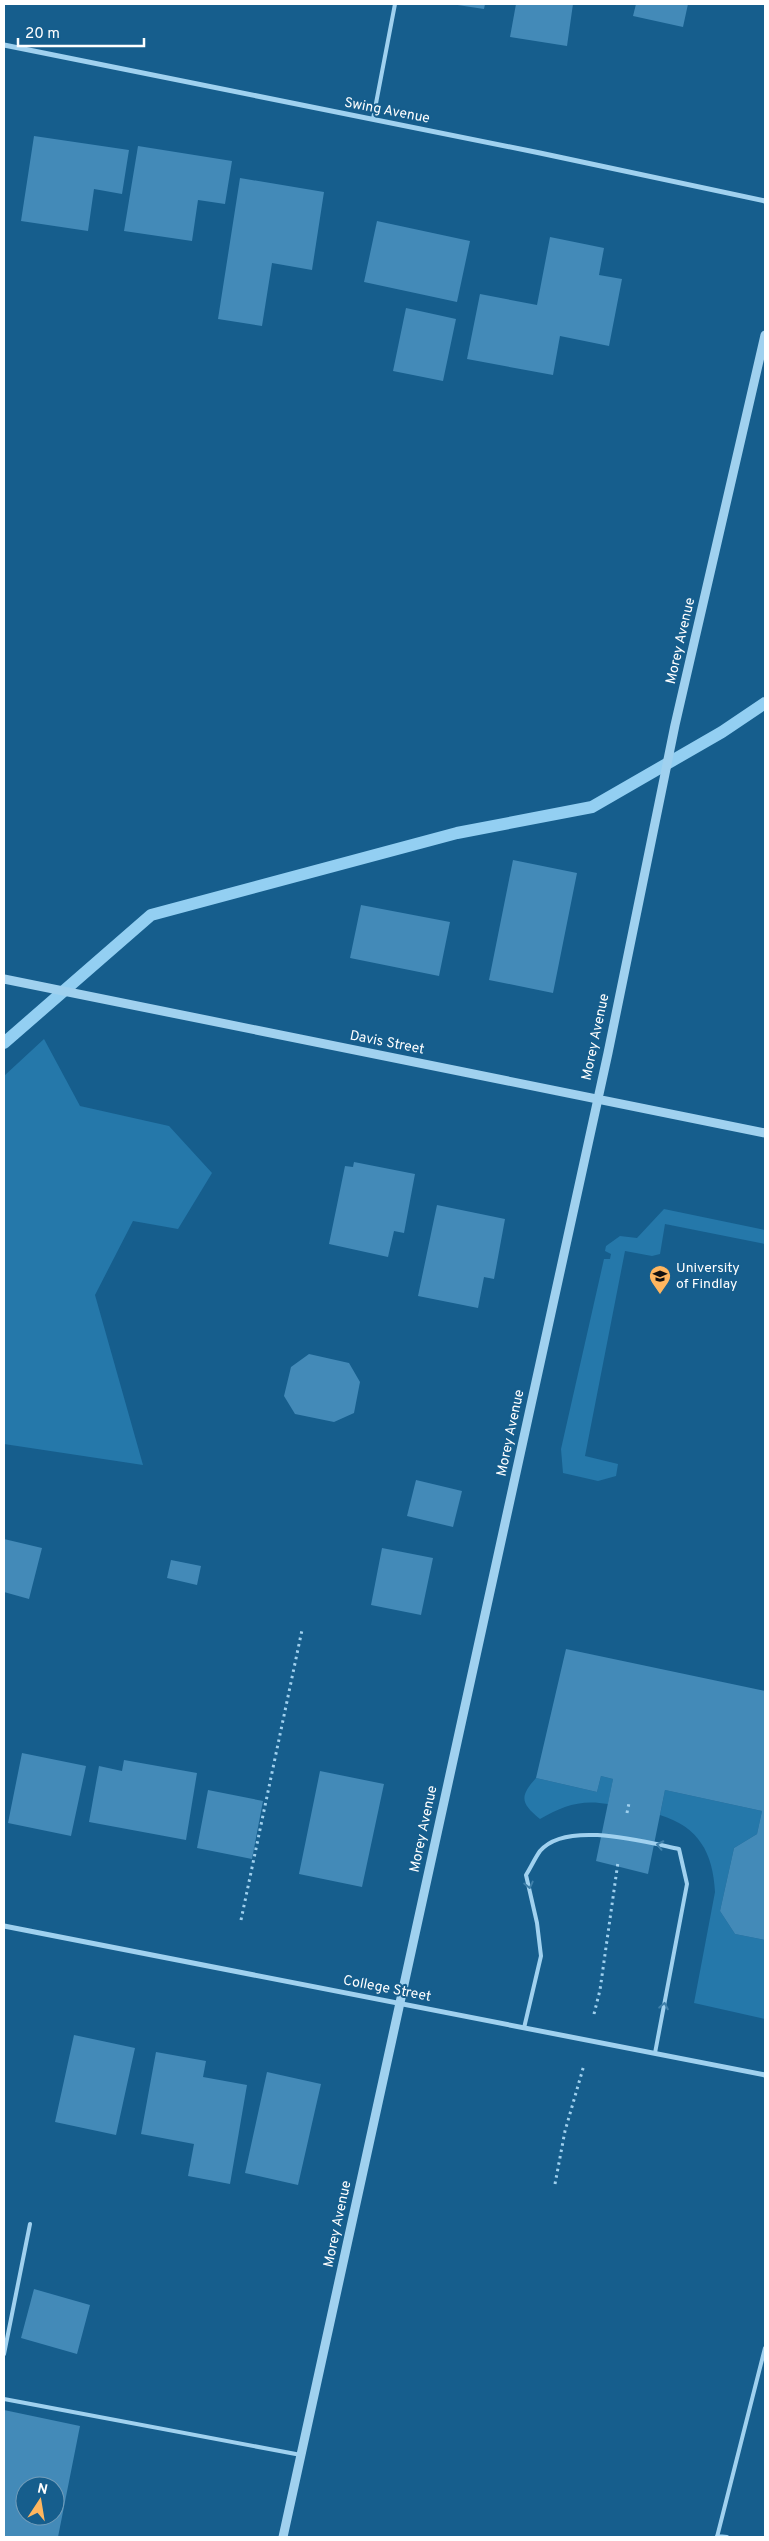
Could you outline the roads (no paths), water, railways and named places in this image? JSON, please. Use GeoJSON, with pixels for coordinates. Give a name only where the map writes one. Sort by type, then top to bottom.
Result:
{"type":"FeatureCollection","features":[{"type":"Feature","properties":{"kind":"street","name":"Swing Avenue"},"geometry":{"type":"LineString","coordinates":[[4,46],[373,119],[765,201]]}},
{"type":"Feature","properties":{"kind":"street","name":"Morey Avenue"},"geometry":{"type":"LineString","coordinates":[[283,2537],[401,2004],[597,1099],[675,725],[765,335]]}},
{"type":"Feature","properties":{"kind":"street","name":"Davis Street"},"geometry":{"type":"LineString","coordinates":[[8,980],[765,1133]]}},
{"type":"Feature","properties":{"kind":"street","name":"College Street"},"geometry":{"type":"LineString","coordinates":[[4,1926],[765,2075]]}},
{"type":"Feature","properties":{"kind":"lane"},"geometry":{"type":"LineString","coordinates":[[373,119],[395,4]]}},
{"type":"Feature","properties":{"kind":"lane"},"geometry":{"type":"LineString","coordinates":[[524,2028],[541,1956],[537,1923],[526,1874],[541,1850],[569,1835],[622,1837],[679,1849],[688,1884],[655,2054]]}},
{"type":"Feature","properties":{"kind":"lane"},"geometry":{"type":"LineString","coordinates":[[4,2354],[30,2224]]}},
{"type":"Feature","properties":{"kind":"lane"},"geometry":{"type":"LineString","coordinates":[[727,2537],[717,2536],[765,2348]]}},
{"type":"Feature","properties":{"kind":"lane"},"geometry":{"type":"LineString","coordinates":[[4,2399],[301,2455]]}},
{"type":"Feature","properties":{"kind":"waterway"},"geometry":{"type":"LineString","coordinates":[[4,1043],[151,915],[457,833],[592,807],[722,732],[765,703]]}},
{"type":"Feature","properties":{"kind":"place","name":"University of Findlay"},"geometry":{"type":"Point","coordinates":[660,1295]}}]}
